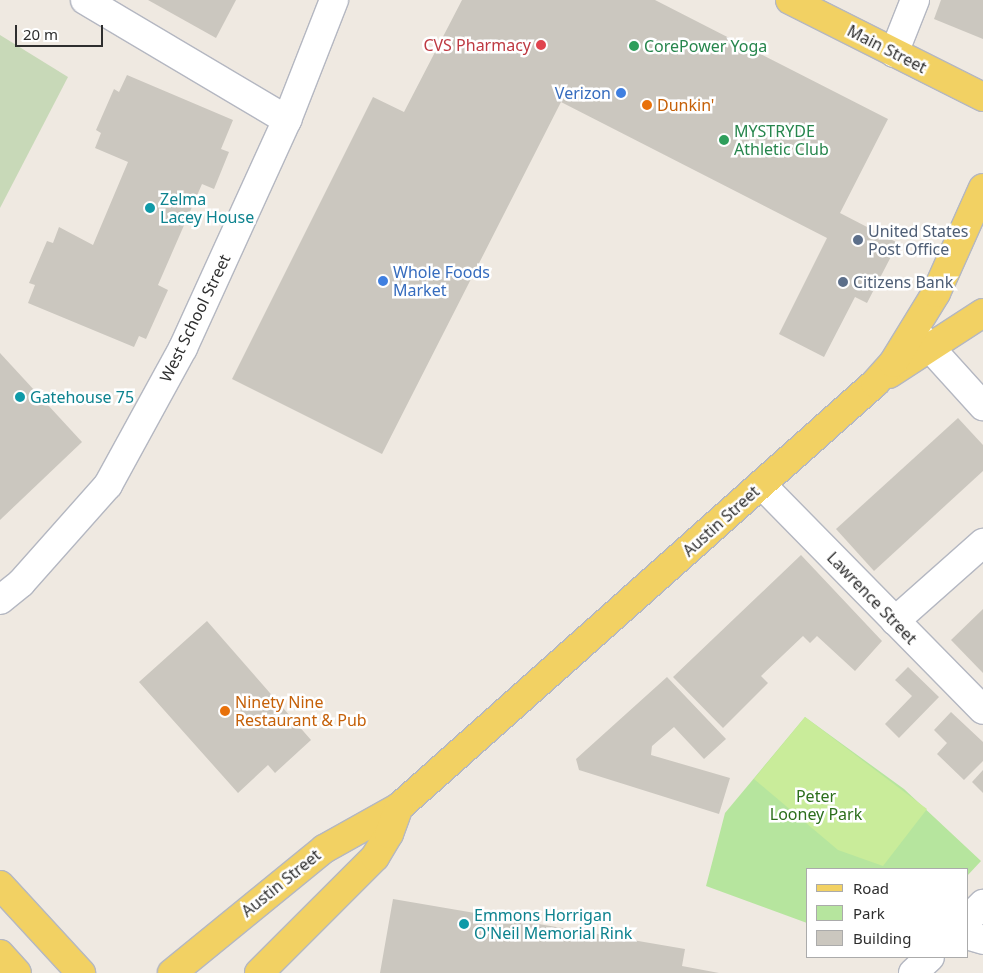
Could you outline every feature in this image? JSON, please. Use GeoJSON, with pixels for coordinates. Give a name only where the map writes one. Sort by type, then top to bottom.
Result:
{"type":"FeatureCollection","features":[{"type":"Feature","properties":{"kind":"main road","name":"Main Street"},"geometry":{"type":"LineString","coordinates":[[790,0],[983,97]]}},
{"type":"Feature","properties":{"kind":"main road","name":"Austin Street"},"geometry":{"type":"LineString","coordinates":[[172,973],[324,849],[399,807],[762,485],[923,339],[983,188]]}},
{"type":"Feature","properties":{"kind":"main road"},"geometry":{"type":"LineString","coordinates":[[923,339],[983,313]]}},
{"type":"Feature","properties":{"kind":"main road","name":"Austin Street"},"geometry":{"type":"LineString","coordinates":[[259,973],[375,857],[389,834],[399,807]]}},
{"type":"Feature","properties":{"kind":"main road"},"geometry":{"type":"LineString","coordinates":[[0,885],[41,932],[81,973]]}},
{"type":"Feature","properties":{"kind":"main road"},"geometry":{"type":"LineString","coordinates":[[41,932],[52,973]]}},
{"type":"Feature","properties":{"kind":"main road"},"geometry":{"type":"LineString","coordinates":[[0,954],[17,973]]}},
{"type":"Feature","properties":{"kind":"street"},"geometry":{"type":"LineString","coordinates":[[85,0],[287,120]]}},
{"type":"Feature","properties":{"kind":"street","name":"West School Street"},"geometry":{"type":"LineString","coordinates":[[0,600],[21,583],[108,485],[183,348],[287,120],[334,0]]}},
{"type":"Feature","properties":{"kind":"street"},"geometry":{"type":"LineString","coordinates":[[894,52],[915,0]]}},
{"type":"Feature","properties":{"kind":"street"},"geometry":{"type":"LineString","coordinates":[[923,339],[983,406]]}},
{"type":"Feature","properties":{"kind":"street","name":"Lawrence Street"},"geometry":{"type":"LineString","coordinates":[[762,485],[983,710]]}},
{"type":"Feature","properties":{"kind":"street"},"geometry":{"type":"LineString","coordinates":[[894,621],[983,543]]}},
{"type":"Feature","properties":{"kind":"street"},"geometry":{"type":"LineString","coordinates":[[968,919],[983,904]]}},
{"type":"Feature","properties":{"kind":"street"},"geometry":{"type":"LineString","coordinates":[[968,935],[983,940]]}},
{"type":"Feature","properties":{"kind":"street"},"geometry":{"type":"LineString","coordinates":[[913,973],[929,958]]}},
{"type":"Feature","properties":{"kind":"green space"},"geometry":{"type":"Polygon","coordinates":[[[0,35],[68,77],[0,208],[0,35]]]}},
{"type":"Feature","properties":{"kind":"green space","name":"Peter Looney Park"},"geometry":{"type":"Polygon","coordinates":[[[805,717],[904,789],[981,861],[968,875],[968,868],[806,868],[806,923],[706,886],[725,813],[805,717]]]}},
{"type":"Feature","properties":{"kind":"green space"},"geometry":{"type":"Polygon","coordinates":[[[805,717],[927,809],[883,866],[838,850],[754,779],[805,717]]]}},
{"type":"Feature","properties":{"kind":"building"},"geometry":{"type":"Polygon","coordinates":[[[148,0],[236,0],[216,38],[148,0]]]}},
{"type":"Feature","properties":{"kind":"building"},"geometry":{"type":"Polygon","coordinates":[[[462,0],[655,0],[888,119],[840,213],[898,243],[867,303],[855,297],[824,357],[779,334],[827,238],[561,102],[382,454],[232,379],[373,97],[404,112],[462,0]]]}},
{"type":"Feature","properties":{"kind":"building"},"geometry":{"type":"Polygon","coordinates":[[[941,0],[983,0],[983,39],[934,19],[941,0]]]}},
{"type":"Feature","properties":{"kind":"building","name":"Zelma Lacey House"},"geometry":{"type":"Polygon","coordinates":[[[127,75],[233,120],[221,149],[229,152],[214,189],[202,184],[158,285],[168,290],[146,339],[139,336],[134,347],[28,303],[35,285],[29,283],[47,241],[53,243],[59,227],[93,245],[128,162],[95,148],[101,133],[96,130],[114,89],[119,92],[127,75]]]}},
{"type":"Feature","properties":{"kind":"building","name":"Gatehouse 75"},"geometry":{"type":"Polygon","coordinates":[[[0,353],[82,442],[0,520],[0,353]]]}},
{"type":"Feature","properties":{"kind":"building"},"geometry":{"type":"Polygon","coordinates":[[[958,418],[983,445],[983,471],[874,571],[836,529],[958,418]]]}},
{"type":"Feature","properties":{"kind":"building"},"geometry":{"type":"Polygon","coordinates":[[[801,555],[882,641],[855,671],[817,636],[810,643],[803,636],[761,676],[768,683],[723,728],[673,677],[801,555]]]}},
{"type":"Feature","properties":{"kind":"building"},"geometry":{"type":"Polygon","coordinates":[[[983,609],[983,673],[951,640],[983,609]]]}},
{"type":"Feature","properties":{"kind":"building","name":"Ninety Nine Restaurant & Pub"},"geometry":{"type":"Polygon","coordinates":[[[207,621],[311,740],[275,773],[268,765],[238,793],[139,682],[207,621]]]}},
{"type":"Feature","properties":{"kind":"building"},"geometry":{"type":"Polygon","coordinates":[[[908,667],[939,697],[899,738],[885,724],[912,696],[895,680],[908,667]]]}},
{"type":"Feature","properties":{"kind":"building"},"geometry":{"type":"Polygon","coordinates":[[[667,677],[726,739],[704,759],[674,727],[652,746],[651,755],[730,778],[719,814],[579,770],[576,759],[667,677]]]}},
{"type":"Feature","properties":{"kind":"building"},"geometry":{"type":"Polygon","coordinates":[[[951,712],[983,742],[983,761],[964,780],[937,754],[947,743],[934,730],[951,712]]]}},
{"type":"Feature","properties":{"kind":"building"},"geometry":{"type":"Polygon","coordinates":[[[983,770],[983,793],[972,782],[983,770]]]}},
{"type":"Feature","properties":{"kind":"building","name":"Emmons Horrigan O'Neil Memorial Rink"},"geometry":{"type":"Polygon","coordinates":[[[393,899],[685,949],[682,966],[719,973],[380,973],[393,899]]]}},
{"type":"Feature","properties":{"kind":"place","name":"CVS Pharmacy"},"geometry":{"type":"Point","coordinates":[541,45]}},
{"type":"Feature","properties":{"kind":"place","name":"CorePower Yoga"},"geometry":{"type":"Point","coordinates":[634,46]}},
{"type":"Feature","properties":{"kind":"place","name":"Verizon"},"geometry":{"type":"Point","coordinates":[621,93]}},
{"type":"Feature","properties":{"kind":"place","name":"Dunkin'"},"geometry":{"type":"Point","coordinates":[647,105]}},
{"type":"Feature","properties":{"kind":"place","name":"MYSTRYDE Athletic Club"},"geometry":{"type":"Point","coordinates":[724,140]}},
{"type":"Feature","properties":{"kind":"place","name":"Zelma Lacey House"},"geometry":{"type":"Point","coordinates":[150,208]}},
{"type":"Feature","properties":{"kind":"place","name":"United States Post Office"},"geometry":{"type":"Point","coordinates":[858,240]}},
{"type":"Feature","properties":{"kind":"place","name":"Whole Foods Market"},"geometry":{"type":"Point","coordinates":[383,281]}},
{"type":"Feature","properties":{"kind":"place","name":"Citizens Bank"},"geometry":{"type":"Point","coordinates":[843,282]}},
{"type":"Feature","properties":{"kind":"place","name":"Gatehouse 75"},"geometry":{"type":"Point","coordinates":[20,397]}},
{"type":"Feature","properties":{"kind":"place","name":"Ninety Nine Restaurant & Pub"},"geometry":{"type":"Point","coordinates":[225,711]}},
{"type":"Feature","properties":{"kind":"place","name":"Emmons Horrigan O'Neil Memorial Rink"},"geometry":{"type":"Point","coordinates":[464,924]}}]}
